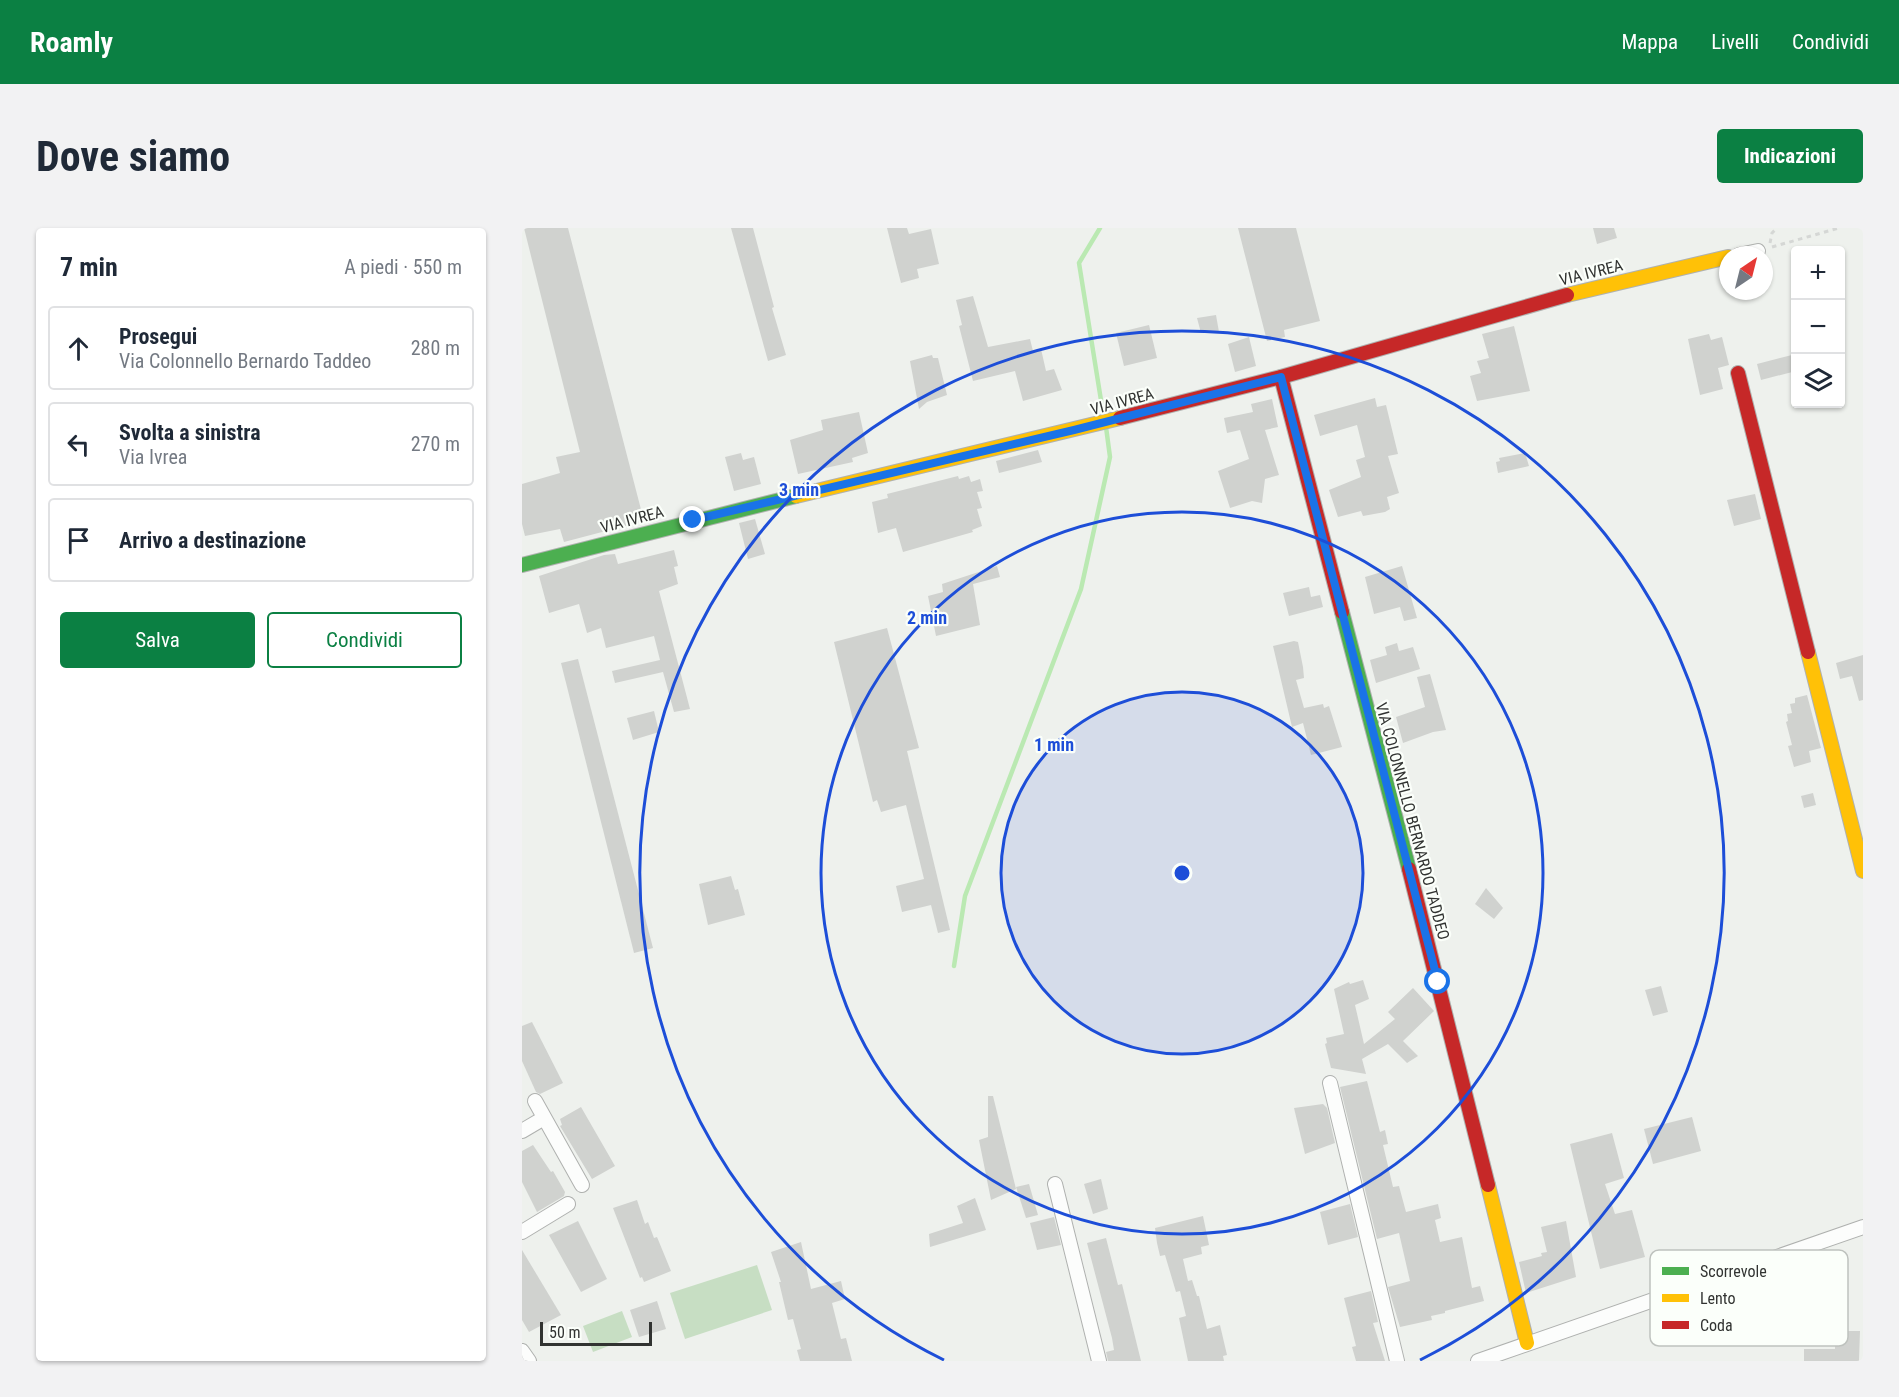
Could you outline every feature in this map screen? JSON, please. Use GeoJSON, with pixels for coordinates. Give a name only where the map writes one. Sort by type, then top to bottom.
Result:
{"type":"FeatureCollection","features":[{"type":"Feature","properties":{"kind":"street","name":"VIA IVREA"},"geometry":{"type":"LineString","coordinates":[[522,565],[705,517],[1142,413],[1281,377],[1593,288],[1719,259]]}},
{"type":"Feature","properties":{"kind":"street"},"geometry":{"type":"LineString","coordinates":[[1738,373],[1863,871]]}},
{"type":"Feature","properties":{"kind":"street","name":"VIA COLONNELLO BERNARDO TADDEO"},"geometry":{"type":"LineString","coordinates":[[1281,377],[1438,982],[1527,1343]]}},
{"type":"Feature","properties":{"kind":"street"},"geometry":{"type":"LineString","coordinates":[[1330,1083],[1397,1361]]}},
{"type":"Feature","properties":{"kind":"street"},"geometry":{"type":"LineString","coordinates":[[535,1101],[582,1185]]}},
{"type":"Feature","properties":{"kind":"street"},"geometry":{"type":"LineString","coordinates":[[522,1131],[544,1118]]}},
{"type":"Feature","properties":{"kind":"street"},"geometry":{"type":"LineString","coordinates":[[1055,1184],[1099,1361]]}},
{"type":"Feature","properties":{"kind":"street"},"geometry":{"type":"LineString","coordinates":[[522,1232],[568,1204]]}},
{"type":"Feature","properties":{"kind":"street"},"geometry":{"type":"LineString","coordinates":[[1796,1250],[1863,1227]]}},
{"type":"Feature","properties":{"kind":"street"},"geometry":{"type":"LineString","coordinates":[[1478,1361],[1650,1301]]}},
{"type":"Feature","properties":{"kind":"street"},"geometry":{"type":"LineString","coordinates":[[522,1350],[529,1361]]}},
{"type":"Feature","properties":{"kind":"path"},"geometry":{"type":"LineString","coordinates":[[1777,228],[1772,233],[1769,248],[1839,228]]}},
{"type":"Feature","properties":{"kind":"green space"},"geometry":{"type":"Polygon","coordinates":[[[757,1265],[772,1310],[685,1339],[670,1293],[757,1265]]]}},
{"type":"Feature","properties":{"kind":"green space"},"geometry":{"type":"Polygon","coordinates":[[[622,1311],[632,1337],[593,1352],[583,1326],[622,1311]]]}},
{"type":"Feature","properties":{"kind":"building"},"geometry":{"type":"Polygon","coordinates":[[[524,228],[568,228],[644,521],[564,542],[560,529],[525,536],[522,524],[522,484],[560,473],[556,457],[580,452],[524,228]]]}},
{"type":"Feature","properties":{"kind":"building"},"geometry":{"type":"Polygon","coordinates":[[[731,228],[753,228],[786,355],[768,361],[731,228]]]}},
{"type":"Feature","properties":{"kind":"building"},"geometry":{"type":"Polygon","coordinates":[[[887,228],[907,228],[909,234],[931,229],[939,264],[917,269],[919,278],[901,283],[887,228]]]}},
{"type":"Feature","properties":{"kind":"building"},"geometry":{"type":"Polygon","coordinates":[[[1238,228],[1296,228],[1320,321],[1284,330],[1285,337],[1267,341],[1238,228]]]}},
{"type":"Feature","properties":{"kind":"building"},"geometry":{"type":"Polygon","coordinates":[[[1593,228],[1614,228],[1617,238],[1597,244],[1593,228]]]}},
{"type":"Feature","properties":{"kind":"building"},"geometry":{"type":"Polygon","coordinates":[[[973,296],[988,347],[1030,339],[1033,351],[1041,349],[1046,371],[1054,369],[1062,390],[1023,401],[1015,371],[973,381],[959,326],[962,325],[956,300],[973,296]]]}},
{"type":"Feature","properties":{"kind":"building"},"geometry":{"type":"Polygon","coordinates":[[[1216,315],[1219,332],[1201,333],[1197,318],[1216,315]]]}},
{"type":"Feature","properties":{"kind":"building"},"geometry":{"type":"Polygon","coordinates":[[[1149,325],[1157,358],[1124,366],[1116,333],[1149,325]]]}},
{"type":"Feature","properties":{"kind":"building"},"geometry":{"type":"Polygon","coordinates":[[[1514,326],[1530,391],[1477,401],[1470,376],[1481,373],[1477,361],[1489,358],[1482,334],[1514,326]]]}},
{"type":"Feature","properties":{"kind":"building"},"geometry":{"type":"Polygon","coordinates":[[[1709,334],[1711,340],[1722,337],[1729,365],[1718,368],[1723,389],[1700,395],[1688,339],[1709,334]]]}},
{"type":"Feature","properties":{"kind":"building"},"geometry":{"type":"Polygon","coordinates":[[[1249,337],[1256,366],[1235,372],[1228,344],[1249,337]]]}},
{"type":"Feature","properties":{"kind":"building"},"geometry":{"type":"Polygon","coordinates":[[[932,355],[933,358],[938,358],[947,395],[927,402],[919,409],[910,361],[932,355]]]}},
{"type":"Feature","properties":{"kind":"building"},"geometry":{"type":"Polygon","coordinates":[[[1791,355],[1791,372],[1761,380],[1757,364],[1791,355]]]}},
{"type":"Feature","properties":{"kind":"building"},"geometry":{"type":"Polygon","coordinates":[[[1375,398],[1377,407],[1386,405],[1398,454],[1388,456],[1399,493],[1387,497],[1390,509],[1385,512],[1363,516],[1361,511],[1338,517],[1329,490],[1361,477],[1356,460],[1365,457],[1357,425],[1320,436],[1314,415],[1375,398]]]}},
{"type":"Feature","properties":{"kind":"building"},"geometry":{"type":"Polygon","coordinates":[[[1272,399],[1278,427],[1265,430],[1279,475],[1265,479],[1262,503],[1252,501],[1230,508],[1218,471],[1249,459],[1240,430],[1227,433],[1224,418],[1253,412],[1251,404],[1272,399]]]}},
{"type":"Feature","properties":{"kind":"building"},"geometry":{"type":"Polygon","coordinates":[[[859,412],[868,453],[852,458],[853,462],[798,474],[790,440],[823,430],[821,420],[859,412]]]}},
{"type":"Feature","properties":{"kind":"building"},"geometry":{"type":"Polygon","coordinates":[[[1038,450],[1042,462],[999,473],[996,461],[1038,450]]]}},
{"type":"Feature","properties":{"kind":"building"},"geometry":{"type":"Polygon","coordinates":[[[741,453],[743,460],[754,457],[761,484],[734,491],[725,457],[741,453]]]}},
{"type":"Feature","properties":{"kind":"building"},"geometry":{"type":"Polygon","coordinates":[[[1525,453],[1529,466],[1498,473],[1496,462],[1500,461],[1499,458],[1525,453]]]}},
{"type":"Feature","properties":{"kind":"building"},"geometry":{"type":"Polygon","coordinates":[[[958,476],[959,479],[969,476],[971,482],[980,479],[983,491],[977,492],[982,508],[977,509],[982,526],[972,530],[973,532],[903,552],[896,528],[878,533],[872,502],[888,498],[887,494],[958,476]]]}},
{"type":"Feature","properties":{"kind":"building"},"geometry":{"type":"Polygon","coordinates":[[[1755,494],[1761,519],[1734,526],[1727,500],[1755,494]]]}},
{"type":"Feature","properties":{"kind":"building"},"geometry":{"type":"Polygon","coordinates":[[[755,519],[765,554],[748,559],[739,523],[755,519]]]}},
{"type":"Feature","properties":{"kind":"building"},"geometry":{"type":"Polygon","coordinates":[[[674,550],[678,566],[674,567],[678,584],[659,591],[690,709],[674,712],[663,672],[615,683],[612,671],[660,660],[654,636],[606,648],[601,628],[587,633],[579,604],[549,613],[539,576],[604,555],[615,554],[618,564],[674,550]]]}},
{"type":"Feature","properties":{"kind":"building"},"geometry":{"type":"Polygon","coordinates":[[[997,566],[1000,577],[973,584],[980,625],[936,636],[928,596],[943,592],[942,584],[997,566]]]}},
{"type":"Feature","properties":{"kind":"building"},"geometry":{"type":"Polygon","coordinates":[[[1402,566],[1417,618],[1404,621],[1400,607],[1374,614],[1365,577],[1402,566]]]}},
{"type":"Feature","properties":{"kind":"building"},"geometry":{"type":"Polygon","coordinates":[[[1309,587],[1311,597],[1320,595],[1323,607],[1289,616],[1283,593],[1309,587]]]}},
{"type":"Feature","properties":{"kind":"building"},"geometry":{"type":"Polygon","coordinates":[[[887,628],[919,748],[907,751],[950,930],[938,933],[931,905],[902,912],[896,886],[924,879],[906,805],[881,812],[877,800],[873,802],[834,642],[887,628]]]}},
{"type":"Feature","properties":{"kind":"building"},"geometry":{"type":"Polygon","coordinates":[[[1298,642],[1303,667],[1304,678],[1296,680],[1304,708],[1323,704],[1324,708],[1329,706],[1342,747],[1311,755],[1303,723],[1292,727],[1273,646],[1298,642]]]}},
{"type":"Feature","properties":{"kind":"building"},"geometry":{"type":"Polygon","coordinates":[[[1397,643],[1399,651],[1413,647],[1420,669],[1376,683],[1370,660],[1387,655],[1385,647],[1397,643]]]}},
{"type":"Feature","properties":{"kind":"building"},"geometry":{"type":"Polygon","coordinates":[[[1863,655],[1863,700],[1859,701],[1852,676],[1840,679],[1836,663],[1863,655]]]}},
{"type":"Feature","properties":{"kind":"building"},"geometry":{"type":"Polygon","coordinates":[[[578,659],[653,948],[634,953],[561,663],[578,659]]]}},
{"type":"Feature","properties":{"kind":"building"},"geometry":{"type":"Polygon","coordinates":[[[1430,674],[1446,730],[1433,732],[1403,743],[1396,717],[1425,707],[1417,677],[1430,674]]]}},
{"type":"Feature","properties":{"kind":"building"},"geometry":{"type":"Polygon","coordinates":[[[1807,695],[1821,748],[1809,751],[1811,762],[1794,767],[1788,746],[1792,745],[1786,722],[1788,721],[1787,714],[1792,713],[1790,704],[1795,703],[1795,698],[1807,695]]]}},
{"type":"Feature","properties":{"kind":"building"},"geometry":{"type":"Polygon","coordinates":[[[654,711],[659,732],[633,740],[627,718],[654,711]]]}},
{"type":"Feature","properties":{"kind":"building"},"geometry":{"type":"Polygon","coordinates":[[[1813,793],[1816,805],[1804,808],[1801,796],[1813,793]]]}},
{"type":"Feature","properties":{"kind":"building"},"geometry":{"type":"Polygon","coordinates":[[[731,876],[735,890],[738,889],[745,915],[708,925],[699,884],[731,876]]]}},
{"type":"Feature","properties":{"kind":"building"},"geometry":{"type":"Polygon","coordinates":[[[1486,888],[1503,908],[1494,919],[1475,904],[1486,888]]]}},
{"type":"Feature","properties":{"kind":"building"},"geometry":{"type":"Polygon","coordinates":[[[1363,980],[1369,999],[1355,1005],[1364,1044],[1395,1019],[1388,1012],[1413,988],[1434,1011],[1403,1041],[1418,1056],[1407,1063],[1388,1044],[1362,1059],[1366,1074],[1331,1068],[1325,1044],[1327,1043],[1326,1038],[1344,1034],[1334,989],[1349,982],[1350,984],[1363,980]]]}},
{"type":"Feature","properties":{"kind":"building"},"geometry":{"type":"Polygon","coordinates":[[[1661,986],[1668,1012],[1653,1016],[1645,990],[1661,986]]]}},
{"type":"Feature","properties":{"kind":"building"},"geometry":{"type":"Polygon","coordinates":[[[532,1022],[563,1083],[540,1094],[536,1092],[522,1061],[522,1026],[532,1022]]]}},
{"type":"Feature","properties":{"kind":"building"},"geometry":{"type":"Polygon","coordinates":[[[1367,1081],[1380,1132],[1385,1130],[1388,1144],[1383,1145],[1393,1187],[1399,1186],[1406,1212],[1438,1204],[1441,1218],[1435,1220],[1440,1242],[1462,1237],[1472,1288],[1480,1286],[1484,1301],[1431,1316],[1432,1320],[1400,1327],[1388,1287],[1410,1281],[1399,1233],[1377,1239],[1340,1087],[1367,1081]]]}},
{"type":"Feature","properties":{"kind":"building"},"geometry":{"type":"Polygon","coordinates":[[[988,1096],[993,1096],[1016,1189],[991,1200],[979,1140],[988,1137],[988,1096]]]}},
{"type":"Feature","properties":{"kind":"building"},"geometry":{"type":"Polygon","coordinates":[[[1323,1104],[1327,1108],[1335,1143],[1305,1154],[1294,1108],[1323,1104]]]}},
{"type":"Feature","properties":{"kind":"building"},"geometry":{"type":"Polygon","coordinates":[[[581,1107],[615,1166],[592,1179],[560,1126],[562,1125],[560,1119],[581,1107]]]}},
{"type":"Feature","properties":{"kind":"building"},"geometry":{"type":"Polygon","coordinates":[[[1692,1117],[1701,1151],[1653,1164],[1644,1129],[1692,1117]]]}},
{"type":"Feature","properties":{"kind":"building"},"geometry":{"type":"Polygon","coordinates":[[[1612,1133],[1624,1178],[1605,1184],[1615,1214],[1632,1210],[1645,1257],[1600,1269],[1570,1144],[1612,1133]]]}},
{"type":"Feature","properties":{"kind":"building"},"geometry":{"type":"Polygon","coordinates":[[[533,1145],[551,1172],[553,1171],[565,1192],[564,1196],[537,1212],[522,1182],[522,1151],[533,1145]]]}},
{"type":"Feature","properties":{"kind":"building"},"geometry":{"type":"Polygon","coordinates":[[[1101,1179],[1108,1209],[1093,1214],[1084,1184],[1101,1179]]]}},
{"type":"Feature","properties":{"kind":"building"},"geometry":{"type":"Polygon","coordinates":[[[1029,1184],[1038,1215],[1026,1218],[1016,1187],[1029,1184]]]}},
{"type":"Feature","properties":{"kind":"building"},"geometry":{"type":"Polygon","coordinates":[[[975,1198],[986,1230],[930,1247],[929,1234],[963,1223],[957,1206],[975,1198]]]}},
{"type":"Feature","properties":{"kind":"building"},"geometry":{"type":"Polygon","coordinates":[[[637,1200],[645,1224],[648,1222],[654,1238],[657,1237],[671,1271],[644,1282],[642,1277],[640,1278],[613,1208],[637,1200]]]}},
{"type":"Feature","properties":{"kind":"building"},"geometry":{"type":"Polygon","coordinates":[[[1350,1204],[1358,1237],[1328,1245],[1320,1212],[1350,1204]]]}},
{"type":"Feature","properties":{"kind":"building"},"geometry":{"type":"Polygon","coordinates":[[[1203,1216],[1209,1245],[1201,1247],[1202,1254],[1183,1259],[1188,1281],[1192,1280],[1197,1296],[1199,1296],[1207,1329],[1220,1325],[1227,1355],[1223,1356],[1224,1361],[1188,1361],[1179,1318],[1186,1316],[1180,1291],[1176,1292],[1165,1255],[1160,1256],[1157,1243],[1155,1228],[1203,1216]]]}},
{"type":"Feature","properties":{"kind":"building"},"geometry":{"type":"Polygon","coordinates":[[[1054,1217],[1061,1245],[1037,1250],[1030,1223],[1054,1217]]]}},
{"type":"Feature","properties":{"kind":"building"},"geometry":{"type":"Polygon","coordinates":[[[578,1221],[607,1279],[581,1292],[549,1235],[578,1221]]]}},
{"type":"Feature","properties":{"kind":"building"},"geometry":{"type":"Polygon","coordinates":[[[1566,1221],[1576,1277],[1526,1293],[1519,1262],[1542,1256],[1541,1253],[1547,1252],[1541,1227],[1566,1221]]]}},
{"type":"Feature","properties":{"kind":"building"},"geometry":{"type":"Polygon","coordinates":[[[1106,1238],[1118,1285],[1122,1284],[1141,1361],[1108,1361],[1106,1352],[1114,1350],[1112,1338],[1087,1243],[1106,1238]]]}},
{"type":"Feature","properties":{"kind":"building"},"geometry":{"type":"Polygon","coordinates":[[[801,1242],[811,1289],[841,1281],[845,1299],[832,1303],[841,1339],[846,1338],[852,1361],[800,1361],[797,1350],[801,1349],[793,1319],[788,1320],[779,1282],[781,1282],[771,1252],[801,1242]]]}},
{"type":"Feature","properties":{"kind":"building"},"geometry":{"type":"Polygon","coordinates":[[[522,1250],[561,1315],[529,1332],[522,1320],[522,1250]]]}},
{"type":"Feature","properties":{"kind":"building"},"geometry":{"type":"Polygon","coordinates":[[[1371,1291],[1378,1322],[1373,1323],[1385,1361],[1356,1361],[1352,1347],[1356,1346],[1344,1298],[1371,1291]]]}},
{"type":"Feature","properties":{"kind":"building"},"geometry":{"type":"Polygon","coordinates":[[[657,1301],[666,1329],[639,1337],[630,1310],[657,1301]]]}},
{"type":"Feature","properties":{"kind":"building"},"geometry":{"type":"Polygon","coordinates":[[[1848,1331],[1860,1331],[1859,1361],[1804,1361],[1804,1349],[1835,1349],[1835,1346],[1848,1346],[1848,1331]]]}},
{"type":"Feature","properties":{"kind":"waterway"},"geometry":{"type":"LineString","coordinates":[[1100,228],[1079,263],[1104,419]]}},
{"type":"Feature","properties":{"kind":"waterway"},"geometry":{"type":"LineString","coordinates":[[954,966],[965,896],[1081,589],[1110,457],[1106,427]]}},
{"type":"Feature","properties":{"kind":"traffic: fast"},"geometry":{"type":"LineString","coordinates":[[522,565],[796,496]]}},
{"type":"Feature","properties":{"kind":"traffic: fast"},"geometry":{"type":"LineString","coordinates":[[1342,612],[1409,869]]}},
{"type":"Feature","properties":{"kind":"traffic: slow"},"geometry":{"type":"LineString","coordinates":[[1567,295],[1719,259]]}},
{"type":"Feature","properties":{"kind":"traffic: slow"},"geometry":{"type":"LineString","coordinates":[[796,496],[1120,418]]}},
{"type":"Feature","properties":{"kind":"traffic: slow"},"geometry":{"type":"LineString","coordinates":[[1808,652],[1863,871]]}},
{"type":"Feature","properties":{"kind":"traffic: slow"},"geometry":{"type":"LineString","coordinates":[[1488,1185],[1527,1343]]}},
{"type":"Feature","properties":{"kind":"traffic: jam"},"geometry":{"type":"LineString","coordinates":[[1120,418],[1281,377],[1567,295]]}},
{"type":"Feature","properties":{"kind":"traffic: jam"},"geometry":{"type":"LineString","coordinates":[[1738,373],[1808,652]]}},
{"type":"Feature","properties":{"kind":"traffic: jam"},"geometry":{"type":"LineString","coordinates":[[1281,377],[1342,612]]}},
{"type":"Feature","properties":{"kind":"traffic: jam"},"geometry":{"type":"LineString","coordinates":[[1409,869],[1488,1185]]}},
{"type":"Feature","properties":{"kind":"route"},"geometry":{"type":"LineString","coordinates":[[693,520],[1074,430],[1281,377],[1438,982]]}}]}
